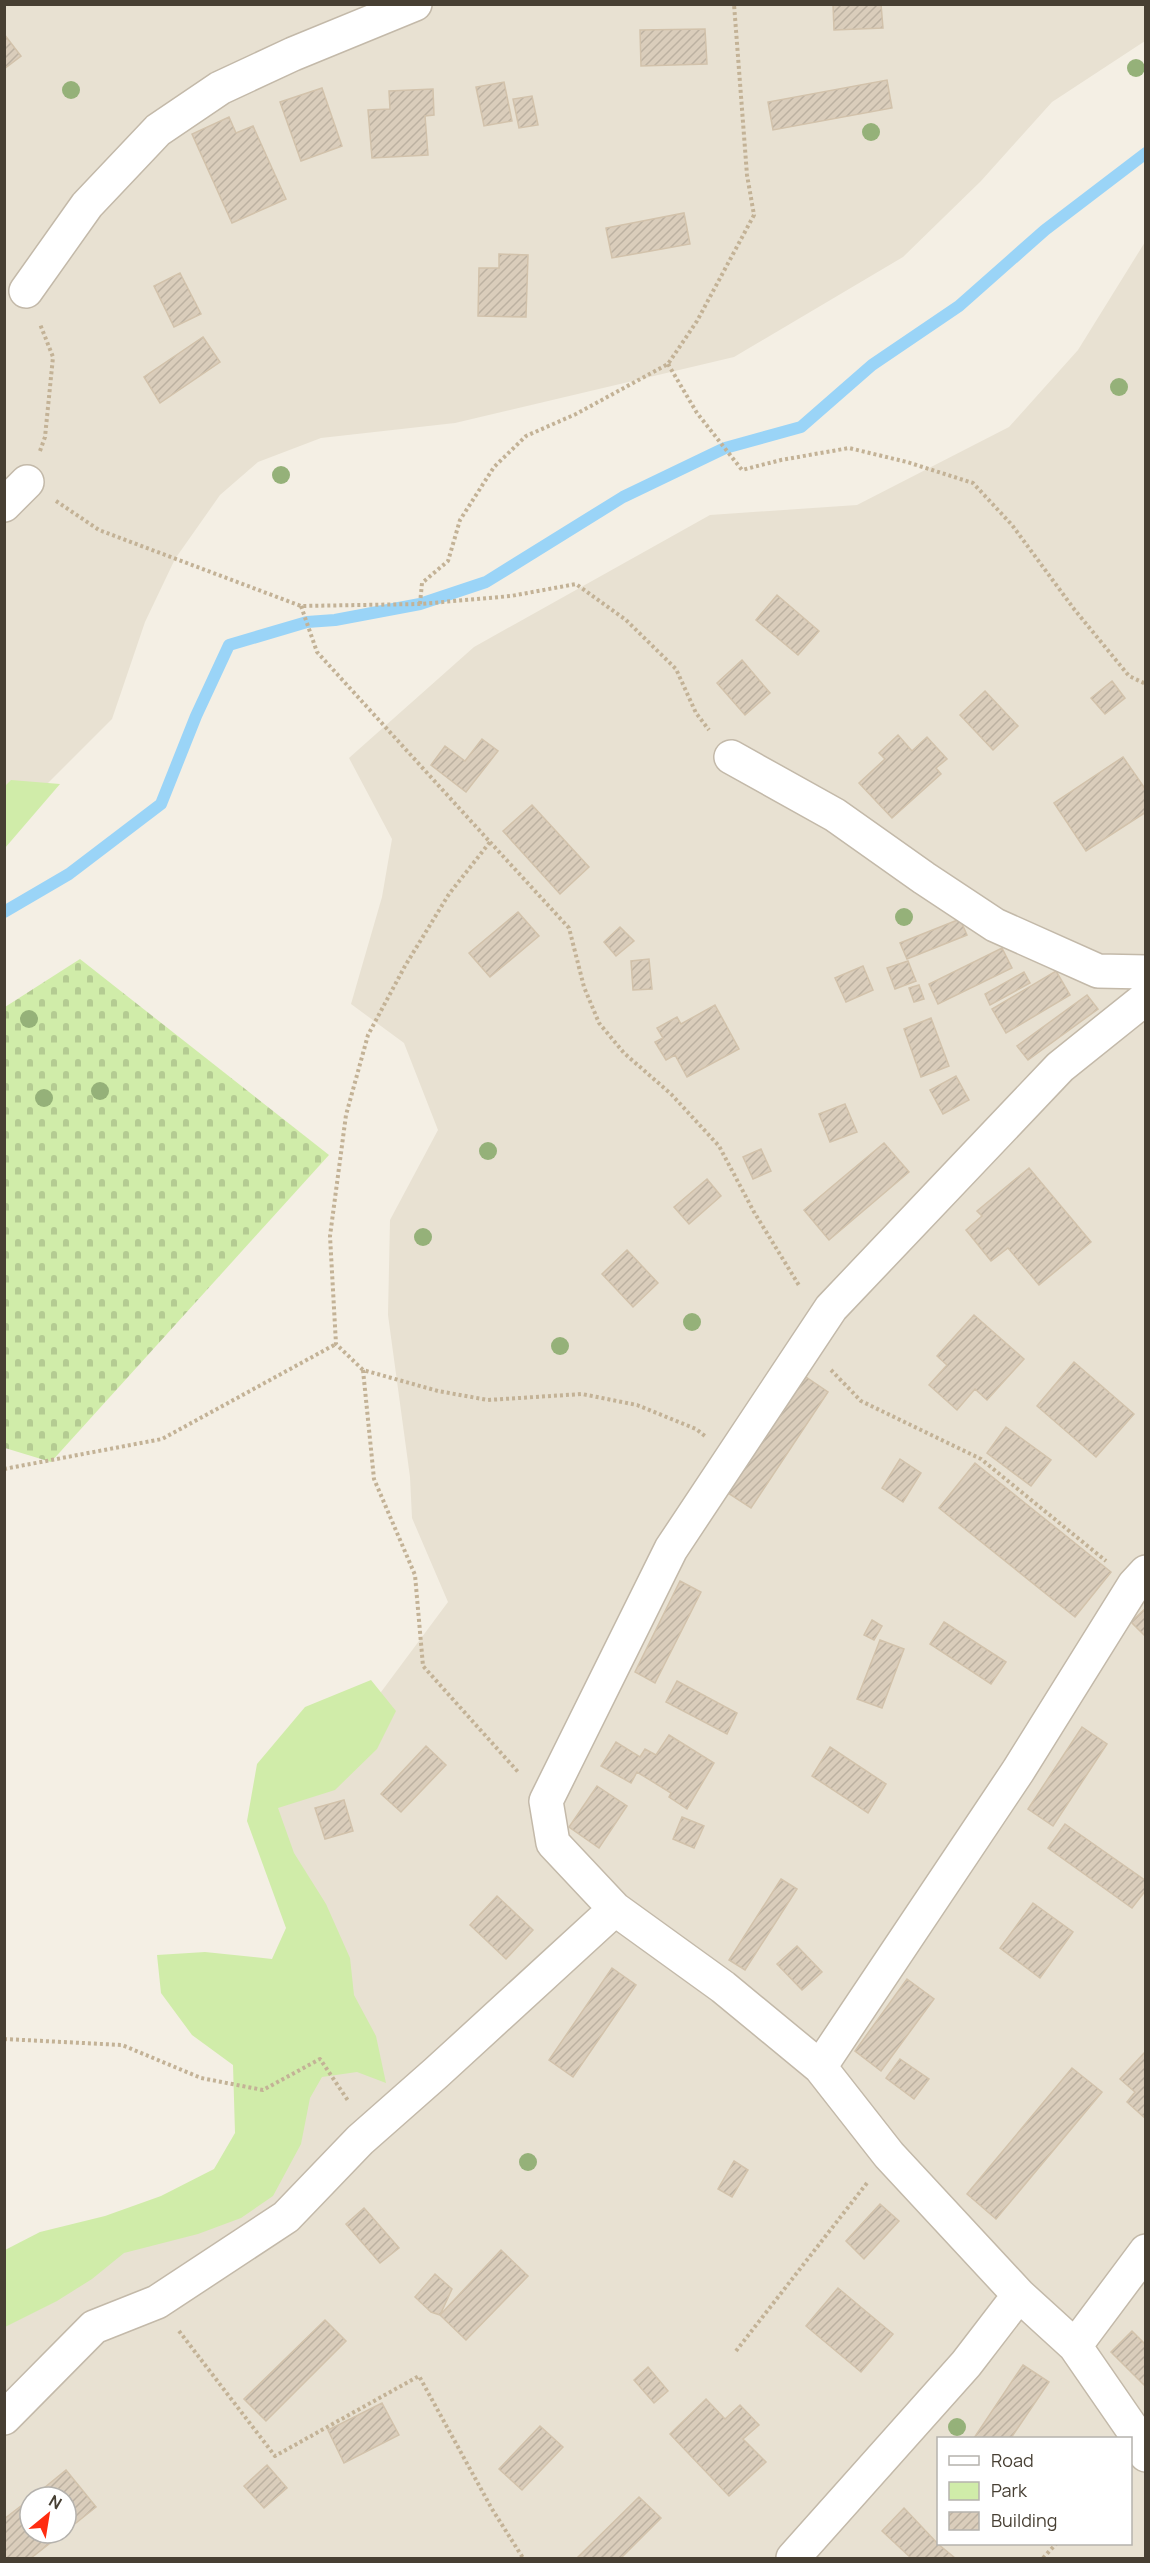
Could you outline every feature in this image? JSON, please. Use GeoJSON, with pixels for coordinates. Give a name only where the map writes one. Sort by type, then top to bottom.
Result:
{"type":"FeatureCollection","features":[{"type":"Feature","properties":{"kind":"street"},"geometry":{"type":"LineString","coordinates":[[26,291],[87,206],[159,130],[220,88],[293,54],[415,4]]}},
{"type":"Feature","properties":{"kind":"street"},"geometry":{"type":"LineString","coordinates":[[4,505],[27,482]]}},
{"type":"Feature","properties":{"kind":"street"},"geometry":{"type":"LineString","coordinates":[[730,757],[835,814],[995,926],[1098,972],[1146,972]]}},
{"type":"Feature","properties":{"kind":"street"},"geometry":{"type":"LineString","coordinates":[[1146,998],[1060,1067],[831,1308],[671,1549],[546,1801],[553,1843],[615,1909],[723,1987],[820,2067],[890,2154],[1019,2295],[1075,2346],[1142,2443],[1146,2455]]}},
{"type":"Feature","properties":{"kind":"street"},"geometry":{"type":"LineString","coordinates":[[820,2067],[1018,1771],[1140,1579]]}},
{"type":"Feature","properties":{"kind":"street"},"geometry":{"type":"LineString","coordinates":[[4,2418],[93,2328],[157,2302],[286,2217],[360,2139],[436,2073],[615,1909]]}},
{"type":"Feature","properties":{"kind":"street"},"geometry":{"type":"LineString","coordinates":[[1075,2346],[1146,2251]]}},
{"type":"Feature","properties":{"kind":"street"},"geometry":{"type":"LineString","coordinates":[[793,2559],[966,2364],[1019,2295]]}},
{"type":"Feature","properties":{"kind":"path"},"geometry":{"type":"LineString","coordinates":[[420,604],[422,583],[448,561],[460,520],[494,467],[526,436],[576,414],[669,364],[698,321],[754,214],[747,175],[734,4]]}},
{"type":"Feature","properties":{"kind":"path"},"geometry":{"type":"LineString","coordinates":[[26,291],[53,357],[45,437],[27,482],[99,530],[301,606],[420,604],[511,596],[576,584],[626,620],[676,669],[696,713],[730,757]]}},
{"type":"Feature","properties":{"kind":"path"},"geometry":{"type":"LineString","coordinates":[[669,364],[697,413],[742,470],[781,460],[849,448],[907,462],[973,483],[1012,525],[1074,609],[1129,676],[1146,684]]}},
{"type":"Feature","properties":{"kind":"path"},"geometry":{"type":"LineString","coordinates":[[301,606],[317,652],[569,928],[584,987],[599,1023],[624,1053],[671,1094],[719,1146],[754,1212],[798,1286],[831,1308]]}},
{"type":"Feature","properties":{"kind":"path"},"geometry":{"type":"LineString","coordinates":[[490,842],[444,903],[405,966],[368,1035],[346,1115],[330,1236],[336,1344],[363,1370],[438,1391],[488,1400],[582,1394],[637,1406],[696,1429],[733,1456]]}},
{"type":"Feature","properties":{"kind":"path"},"geometry":{"type":"LineString","coordinates":[[4,1469],[162,1439],[336,1344]]}},
{"type":"Feature","properties":{"kind":"path"},"geometry":{"type":"LineString","coordinates":[[806,1345],[861,1401],[981,1459],[1140,1579]]}},
{"type":"Feature","properties":{"kind":"path"},"geometry":{"type":"LineString","coordinates":[[363,1370],[374,1479],[415,1575],[423,1666],[476,1728],[546,1801]]}},
{"type":"Feature","properties":{"kind":"path"},"geometry":{"type":"LineString","coordinates":[[4,2039],[122,2045],[201,2078],[262,2090],[320,2059],[354,2109],[360,2139]]}},
{"type":"Feature","properties":{"kind":"path"},"geometry":{"type":"LineString","coordinates":[[736,2351],[890,2154]]}},
{"type":"Feature","properties":{"kind":"path"},"geometry":{"type":"LineString","coordinates":[[157,2302],[275,2456],[419,2376],[492,2509],[524,2559]]}},
{"type":"Feature","properties":{"kind":"path"},"geometry":{"type":"LineString","coordinates":[[1043,2559],[1055,2545]]}},
{"type":"Feature","properties":{"kind":"shaded area"},"geometry":{"type":"Polygon","coordinates":[[[5,5],[1145,5],[1145,41],[1052,102],[981,181],[903,257],[734,357],[455,423],[321,438],[258,462],[220,495],[175,559],[145,622],[112,719],[5,826],[5,5]]]}},
{"type":"Feature","properties":{"kind":"shaded area"},"geometry":{"type":"Polygon","coordinates":[[[1145,242],[1145,2558],[5,2558],[5,2311],[188,2221],[335,2022],[268,1826],[283,1782],[355,1727],[448,1602],[412,1518],[410,1477],[388,1315],[390,1220],[438,1130],[404,1043],[351,1004],[382,897],[392,839],[349,758],[474,647],[710,515],[857,505],[1009,427],[1078,350],[1145,242]]]}},
{"type":"Feature","properties":{"kind":"green space"},"geometry":{"type":"Polygon","coordinates":[[[11,780],[60,784],[5,848],[5,786],[11,780]]]}},
{"type":"Feature","properties":{"kind":"green space"},"geometry":{"type":"Polygon","coordinates":[[[80,959],[329,1155],[51,1462],[5,1448],[5,1007],[80,959]]]}},
{"type":"Feature","properties":{"kind":"green space"},"geometry":{"type":"Polygon","coordinates":[[[371,1680],[396,1711],[377,1749],[335,1790],[278,1808],[294,1853],[326,1904],[350,1958],[354,1995],[376,2036],[386,2083],[357,2072],[322,2077],[310,2098],[301,2144],[273,2196],[241,2218],[198,2234],[124,2253],[92,2279],[57,2301],[5,2327],[5,2250],[40,2232],[105,2216],[161,2196],[214,2169],[235,2133],[233,2065],[192,2035],[161,1993],[157,1955],[205,1952],[272,1959],[286,1928],[247,1821],[257,1764],[305,1707],[371,1680]]]}},
{"type":"Feature","properties":{"kind":"building"},"geometry":{"type":"Polygon","coordinates":[[[833,4],[881,4],[883,28],[834,30],[833,4]]]}},
{"type":"Feature","properties":{"kind":"building"},"geometry":{"type":"Polygon","coordinates":[[[705,29],[707,64],[641,66],[640,30],[705,29]]]}},
{"type":"Feature","properties":{"kind":"building"},"geometry":{"type":"Polygon","coordinates":[[[4,34],[21,56],[4,69],[4,34]]]}},
{"type":"Feature","properties":{"kind":"building"},"geometry":{"type":"Polygon","coordinates":[[[887,80],[892,108],[773,130],[768,102],[887,80]]]}},
{"type":"Feature","properties":{"kind":"building"},"geometry":{"type":"Polygon","coordinates":[[[504,82],[512,121],[484,126],[476,87],[504,82]]]}},
{"type":"Feature","properties":{"kind":"building"},"geometry":{"type":"Polygon","coordinates":[[[322,88],[342,146],[301,161],[280,102],[322,88]]]}},
{"type":"Feature","properties":{"kind":"building"},"geometry":{"type":"Polygon","coordinates":[[[433,89],[434,115],[425,116],[428,155],[372,158],[368,110],[390,109],[389,91],[433,89]]]}},
{"type":"Feature","properties":{"kind":"building"},"geometry":{"type":"Polygon","coordinates":[[[532,96],[538,125],[519,128],[513,99],[532,96]]]}},
{"type":"Feature","properties":{"kind":"building"},"geometry":{"type":"Polygon","coordinates":[[[229,117],[236,133],[253,126],[286,199],[232,223],[192,134],[229,117]]]}},
{"type":"Feature","properties":{"kind":"building"},"geometry":{"type":"Polygon","coordinates":[[[684,213],[690,244],[612,258],[606,228],[684,213]]]}},
{"type":"Feature","properties":{"kind":"building"},"geometry":{"type":"Polygon","coordinates":[[[499,254],[528,255],[526,317],[478,316],[479,268],[499,268],[499,254]]]}},
{"type":"Feature","properties":{"kind":"building"},"geometry":{"type":"Polygon","coordinates":[[[180,273],[201,314],[174,327],[154,286],[180,273]]]}},
{"type":"Feature","properties":{"kind":"building"},"geometry":{"type":"Polygon","coordinates":[[[203,337],[220,362],[160,403],[144,377],[203,337]]]}},
{"type":"Feature","properties":{"kind":"building"},"geometry":{"type":"Polygon","coordinates":[[[777,595],[819,631],[798,655],[756,620],[777,595]]]}},
{"type":"Feature","properties":{"kind":"building"},"geometry":{"type":"Polygon","coordinates":[[[742,660],[770,693],[745,715],[717,683],[742,660]]]}},
{"type":"Feature","properties":{"kind":"building"},"geometry":{"type":"Polygon","coordinates":[[[1112,681],[1125,698],[1105,714],[1091,698],[1112,681]]]}},
{"type":"Feature","properties":{"kind":"building"},"geometry":{"type":"Polygon","coordinates":[[[985,691],[1018,726],[993,750],[960,715],[985,691]]]}},
{"type":"Feature","properties":{"kind":"building"},"geometry":{"type":"Polygon","coordinates":[[[898,735],[912,751],[927,737],[947,759],[936,768],[941,774],[892,818],[859,783],[885,759],[879,753],[898,735]]]}},
{"type":"Feature","properties":{"kind":"building"},"geometry":{"type":"Polygon","coordinates":[[[482,739],[498,751],[466,792],[431,765],[445,746],[465,761],[482,739]]]}},
{"type":"Feature","properties":{"kind":"building"},"geometry":{"type":"Polygon","coordinates":[[[1123,757],[1146,790],[1146,812],[1086,851],[1054,803],[1123,757]]]}},
{"type":"Feature","properties":{"kind":"building"},"geometry":{"type":"Polygon","coordinates":[[[532,805],[589,867],[560,894],[503,831],[532,805]]]}},
{"type":"Feature","properties":{"kind":"building"},"geometry":{"type":"Polygon","coordinates":[[[518,912],[539,936],[490,977],[469,953],[518,912]]]}},
{"type":"Feature","properties":{"kind":"building"},"geometry":{"type":"Polygon","coordinates":[[[960,919],[967,935],[907,959],[900,943],[960,919]]]}},
{"type":"Feature","properties":{"kind":"building"},"geometry":{"type":"Polygon","coordinates":[[[620,927],[634,941],[616,956],[604,942],[620,927]]]}},
{"type":"Feature","properties":{"kind":"building"},"geometry":{"type":"Polygon","coordinates":[[[1002,948],[1012,968],[938,1004],[929,984],[1002,948]]]}},
{"type":"Feature","properties":{"kind":"building"},"geometry":{"type":"Polygon","coordinates":[[[649,959],[652,989],[633,990],[631,961],[649,959]]]}},
{"type":"Feature","properties":{"kind":"building"},"geometry":{"type":"Polygon","coordinates":[[[908,961],[916,981],[895,989],[887,968],[908,961]]]}},
{"type":"Feature","properties":{"kind":"building"},"geometry":{"type":"Polygon","coordinates":[[[863,966],[873,990],[846,1002],[835,978],[863,966]]]}},
{"type":"Feature","properties":{"kind":"building"},"geometry":{"type":"Polygon","coordinates":[[[1056,971],[1070,995],[1006,1033],[992,1009],[1056,971]]]}},
{"type":"Feature","properties":{"kind":"building"},"geometry":{"type":"Polygon","coordinates":[[[1024,972],[1030,983],[990,1005],[985,994],[1024,972]]]}},
{"type":"Feature","properties":{"kind":"building"},"geometry":{"type":"Polygon","coordinates":[[[919,985],[924,999],[914,1002],[909,988],[919,985]]]}},
{"type":"Feature","properties":{"kind":"building"},"geometry":{"type":"Polygon","coordinates":[[[1087,995],[1098,1009],[1028,1060],[1017,1046],[1087,995]]]}},
{"type":"Feature","properties":{"kind":"building"},"geometry":{"type":"Polygon","coordinates":[[[715,1005],[739,1049],[687,1077],[675,1055],[666,1060],[655,1042],[663,1038],[657,1028],[677,1017],[681,1024],[715,1005]]]}},
{"type":"Feature","properties":{"kind":"building"},"geometry":{"type":"Polygon","coordinates":[[[931,1018],[949,1066],[921,1077],[904,1029],[931,1018]]]}},
{"type":"Feature","properties":{"kind":"building"},"geometry":{"type":"Polygon","coordinates":[[[956,1076],[969,1100],[943,1114],[930,1090],[956,1076]]]}},
{"type":"Feature","properties":{"kind":"building"},"geometry":{"type":"Polygon","coordinates":[[[845,1104],[857,1132],[830,1142],[819,1114],[845,1104]]]}},
{"type":"Feature","properties":{"kind":"building"},"geometry":{"type":"Polygon","coordinates":[[[884,1143],[909,1172],[829,1240],[804,1210],[884,1143]]]}},
{"type":"Feature","properties":{"kind":"building"},"geometry":{"type":"Polygon","coordinates":[[[761,1149],[771,1171],[753,1179],[743,1157],[761,1149]]]}},
{"type":"Feature","properties":{"kind":"building"},"geometry":{"type":"Polygon","coordinates":[[[1029,1168],[1091,1242],[1039,1285],[1008,1248],[991,1261],[966,1230],[982,1216],[977,1211],[1029,1168]]]}},
{"type":"Feature","properties":{"kind":"building"},"geometry":{"type":"Polygon","coordinates":[[[707,1179],[721,1196],[689,1224],[674,1207],[707,1179]]]}},
{"type":"Feature","properties":{"kind":"building"},"geometry":{"type":"Polygon","coordinates":[[[627,1250],[658,1283],[633,1307],[602,1274],[627,1250]]]}},
{"type":"Feature","properties":{"kind":"building"},"geometry":{"type":"Polygon","coordinates":[[[974,1315],[1024,1359],[987,1400],[975,1389],[957,1410],[929,1385],[947,1365],[937,1356],[974,1315]]]}},
{"type":"Feature","properties":{"kind":"building"},"geometry":{"type":"Polygon","coordinates":[[[1074,1362],[1134,1414],[1096,1457],[1037,1406],[1074,1362]]]}},
{"type":"Feature","properties":{"kind":"building"},"geometry":{"type":"Polygon","coordinates":[[[806,1377],[828,1392],[751,1508],[728,1493],[806,1377]]]}},
{"type":"Feature","properties":{"kind":"building"},"geometry":{"type":"Polygon","coordinates":[[[1006,1427],[1051,1460],[1031,1486],[987,1453],[1006,1427]]]}},
{"type":"Feature","properties":{"kind":"building"},"geometry":{"type":"Polygon","coordinates":[[[900,1459],[921,1473],[903,1502],[882,1488],[900,1459]]]}},
{"type":"Feature","properties":{"kind":"building"},"geometry":{"type":"Polygon","coordinates":[[[975,1463],[1111,1572],[1075,1617],[939,1508],[975,1463]]]}},
{"type":"Feature","properties":{"kind":"building"},"geometry":{"type":"Polygon","coordinates":[[[680,1581],[701,1592],[655,1683],[635,1672],[680,1581]]]}},
{"type":"Feature","properties":{"kind":"building"},"geometry":{"type":"Polygon","coordinates":[[[1146,1608],[1146,1637],[1131,1622],[1146,1608]]]}},
{"type":"Feature","properties":{"kind":"building"},"geometry":{"type":"Polygon","coordinates":[[[872,1620],[882,1626],[874,1640],[864,1635],[872,1620]]]}},
{"type":"Feature","properties":{"kind":"building"},"geometry":{"type":"Polygon","coordinates":[[[944,1622],[1006,1662],[991,1684],[930,1644],[944,1622]]]}},
{"type":"Feature","properties":{"kind":"building"},"geometry":{"type":"Polygon","coordinates":[[[880,1640],[904,1649],[882,1708],[857,1699],[880,1640]]]}},
{"type":"Feature","properties":{"kind":"building"},"geometry":{"type":"Polygon","coordinates":[[[677,1681],[737,1713],[727,1734],[666,1702],[677,1681]]]}},
{"type":"Feature","properties":{"kind":"building"},"geometry":{"type":"Polygon","coordinates":[[[1082,1727],[1107,1744],[1053,1826],[1028,1809],[1082,1727]]]}},
{"type":"Feature","properties":{"kind":"building"},"geometry":{"type":"Polygon","coordinates":[[[669,1735],[714,1763],[687,1809],[669,1797],[671,1793],[637,1772],[631,1783],[601,1766],[616,1742],[640,1757],[645,1749],[656,1755],[669,1735]]]}},
{"type":"Feature","properties":{"kind":"building"},"geometry":{"type":"Polygon","coordinates":[[[426,1746],[446,1765],[401,1812],[381,1794],[426,1746]]]}},
{"type":"Feature","properties":{"kind":"building"},"geometry":{"type":"Polygon","coordinates":[[[830,1747],[886,1784],[868,1813],[812,1776],[830,1747]]]}},
{"type":"Feature","properties":{"kind":"building"},"geometry":{"type":"Polygon","coordinates":[[[597,1786],[627,1806],[599,1848],[569,1827],[597,1786]]]}},
{"type":"Feature","properties":{"kind":"building"},"geometry":{"type":"Polygon","coordinates":[[[344,1800],[353,1831],[325,1839],[315,1808],[344,1800]]]}},
{"type":"Feature","properties":{"kind":"building"},"geometry":{"type":"Polygon","coordinates":[[[682,1817],[704,1826],[694,1848],[673,1839],[682,1817]]]}},
{"type":"Feature","properties":{"kind":"building"},"geometry":{"type":"Polygon","coordinates":[[[1065,1824],[1146,1881],[1146,1890],[1132,1908],[1048,1848],[1065,1824]]]}},
{"type":"Feature","properties":{"kind":"building"},"geometry":{"type":"Polygon","coordinates":[[[781,1879],[797,1889],[745,1970],[729,1960],[781,1879]]]}},
{"type":"Feature","properties":{"kind":"building"},"geometry":{"type":"Polygon","coordinates":[[[497,1896],[533,1930],[506,1959],[470,1925],[497,1896]]]}},
{"type":"Feature","properties":{"kind":"building"},"geometry":{"type":"Polygon","coordinates":[[[1033,1903],[1073,1932],[1040,1978],[1000,1948],[1033,1903]]]}},
{"type":"Feature","properties":{"kind":"building"},"geometry":{"type":"Polygon","coordinates":[[[797,1946],[822,1972],[802,1990],[777,1964],[797,1946]]]}},
{"type":"Feature","properties":{"kind":"building"},"geometry":{"type":"Polygon","coordinates":[[[612,1968],[636,1985],[573,2077],[549,2060],[612,1968]]]}},
{"type":"Feature","properties":{"kind":"building"},"geometry":{"type":"Polygon","coordinates":[[[907,1979],[934,1999],[881,2071],[855,2051],[907,1979]]]}},
{"type":"Feature","properties":{"kind":"building"},"geometry":{"type":"Polygon","coordinates":[[[1146,2051],[1146,2119],[1127,2102],[1135,2092],[1120,2079],[1146,2051]]]}},
{"type":"Feature","properties":{"kind":"building"},"geometry":{"type":"Polygon","coordinates":[[[900,2059],[929,2079],[914,2099],[886,2078],[900,2059]]]}},
{"type":"Feature","properties":{"kind":"building"},"geometry":{"type":"Polygon","coordinates":[[[1072,2068],[1102,2092],[996,2219],[967,2194],[1072,2068]]]}},
{"type":"Feature","properties":{"kind":"building"},"geometry":{"type":"Polygon","coordinates":[[[734,2161],[748,2170],[732,2197],[718,2189],[734,2161]]]}},
{"type":"Feature","properties":{"kind":"building"},"geometry":{"type":"Polygon","coordinates":[[[880,2204],[899,2221],[864,2259],[846,2241],[880,2204]]]}},
{"type":"Feature","properties":{"kind":"building"},"geometry":{"type":"Polygon","coordinates":[[[364,2208],[399,2248],[380,2263],[346,2224],[364,2208]]]}},
{"type":"Feature","properties":{"kind":"building"},"geometry":{"type":"Polygon","coordinates":[[[501,2250],[528,2276],[466,2340],[440,2315],[501,2250]]]}},
{"type":"Feature","properties":{"kind":"building"},"geometry":{"type":"Polygon","coordinates":[[[435,2274],[452,2289],[440,2315],[431,2312],[415,2297],[435,2274]]]}},
{"type":"Feature","properties":{"kind":"building"},"geometry":{"type":"Polygon","coordinates":[[[838,2288],[893,2334],[861,2372],[806,2326],[838,2288]]]}},
{"type":"Feature","properties":{"kind":"building"},"geometry":{"type":"Polygon","coordinates":[[[325,2320],[346,2341],[266,2421],[244,2399],[325,2320]]]}},
{"type":"Feature","properties":{"kind":"building"},"geometry":{"type":"Polygon","coordinates":[[[1132,2331],[1146,2345],[1146,2387],[1111,2352],[1132,2331]]]}},
{"type":"Feature","properties":{"kind":"building"},"geometry":{"type":"Polygon","coordinates":[[[1023,2365],[1049,2382],[1012,2437],[975,2437],[1023,2365]]]}},
{"type":"Feature","properties":{"kind":"building"},"geometry":{"type":"Polygon","coordinates":[[[648,2367],[668,2391],[654,2403],[634,2380],[648,2367]]]}},
{"type":"Feature","properties":{"kind":"building"},"geometry":{"type":"Polygon","coordinates":[[[706,2399],[725,2419],[740,2405],[759,2425],[743,2439],[766,2462],[729,2496],[670,2434],[706,2399]]]}},
{"type":"Feature","properties":{"kind":"building"},"geometry":{"type":"Polygon","coordinates":[[[382,2403],[399,2435],[344,2463],[328,2430],[382,2403]]]}},
{"type":"Feature","properties":{"kind":"building"},"geometry":{"type":"Polygon","coordinates":[[[540,2426],[563,2447],[522,2490],[499,2469],[540,2426]]]}},
{"type":"Feature","properties":{"kind":"building"},"geometry":{"type":"Polygon","coordinates":[[[267,2465],[287,2488],[264,2508],[244,2486],[267,2465]]]}},
{"type":"Feature","properties":{"kind":"building"},"geometry":{"type":"Polygon","coordinates":[[[66,2470],[96,2507],[78,2521],[78,2485],[48,2485],[66,2470]]]}},
{"type":"Feature","properties":{"kind":"building"},"geometry":{"type":"Polygon","coordinates":[[[639,2497],[661,2518],[621,2558],[577,2558],[639,2497]]]}},
{"type":"Feature","properties":{"kind":"building"},"geometry":{"type":"Polygon","coordinates":[[[18,2508],[18,2545],[48,2545],[31,2558],[4,2558],[4,2519],[18,2508]]]}},
{"type":"Feature","properties":{"kind":"building"},"geometry":{"type":"Polygon","coordinates":[[[904,2508],[937,2545],[955,2558],[911,2558],[882,2531],[904,2508]]]}},
{"type":"Feature","properties":{"kind":"waterway"},"geometry":{"type":"LineString","coordinates":[[4,912],[69,874],[161,804],[196,716],[229,645],[307,622],[335,620],[420,604],[486,582],[623,497],[725,448],[801,427],[872,365],[959,306],[1045,230],[1146,153]]}}]}
